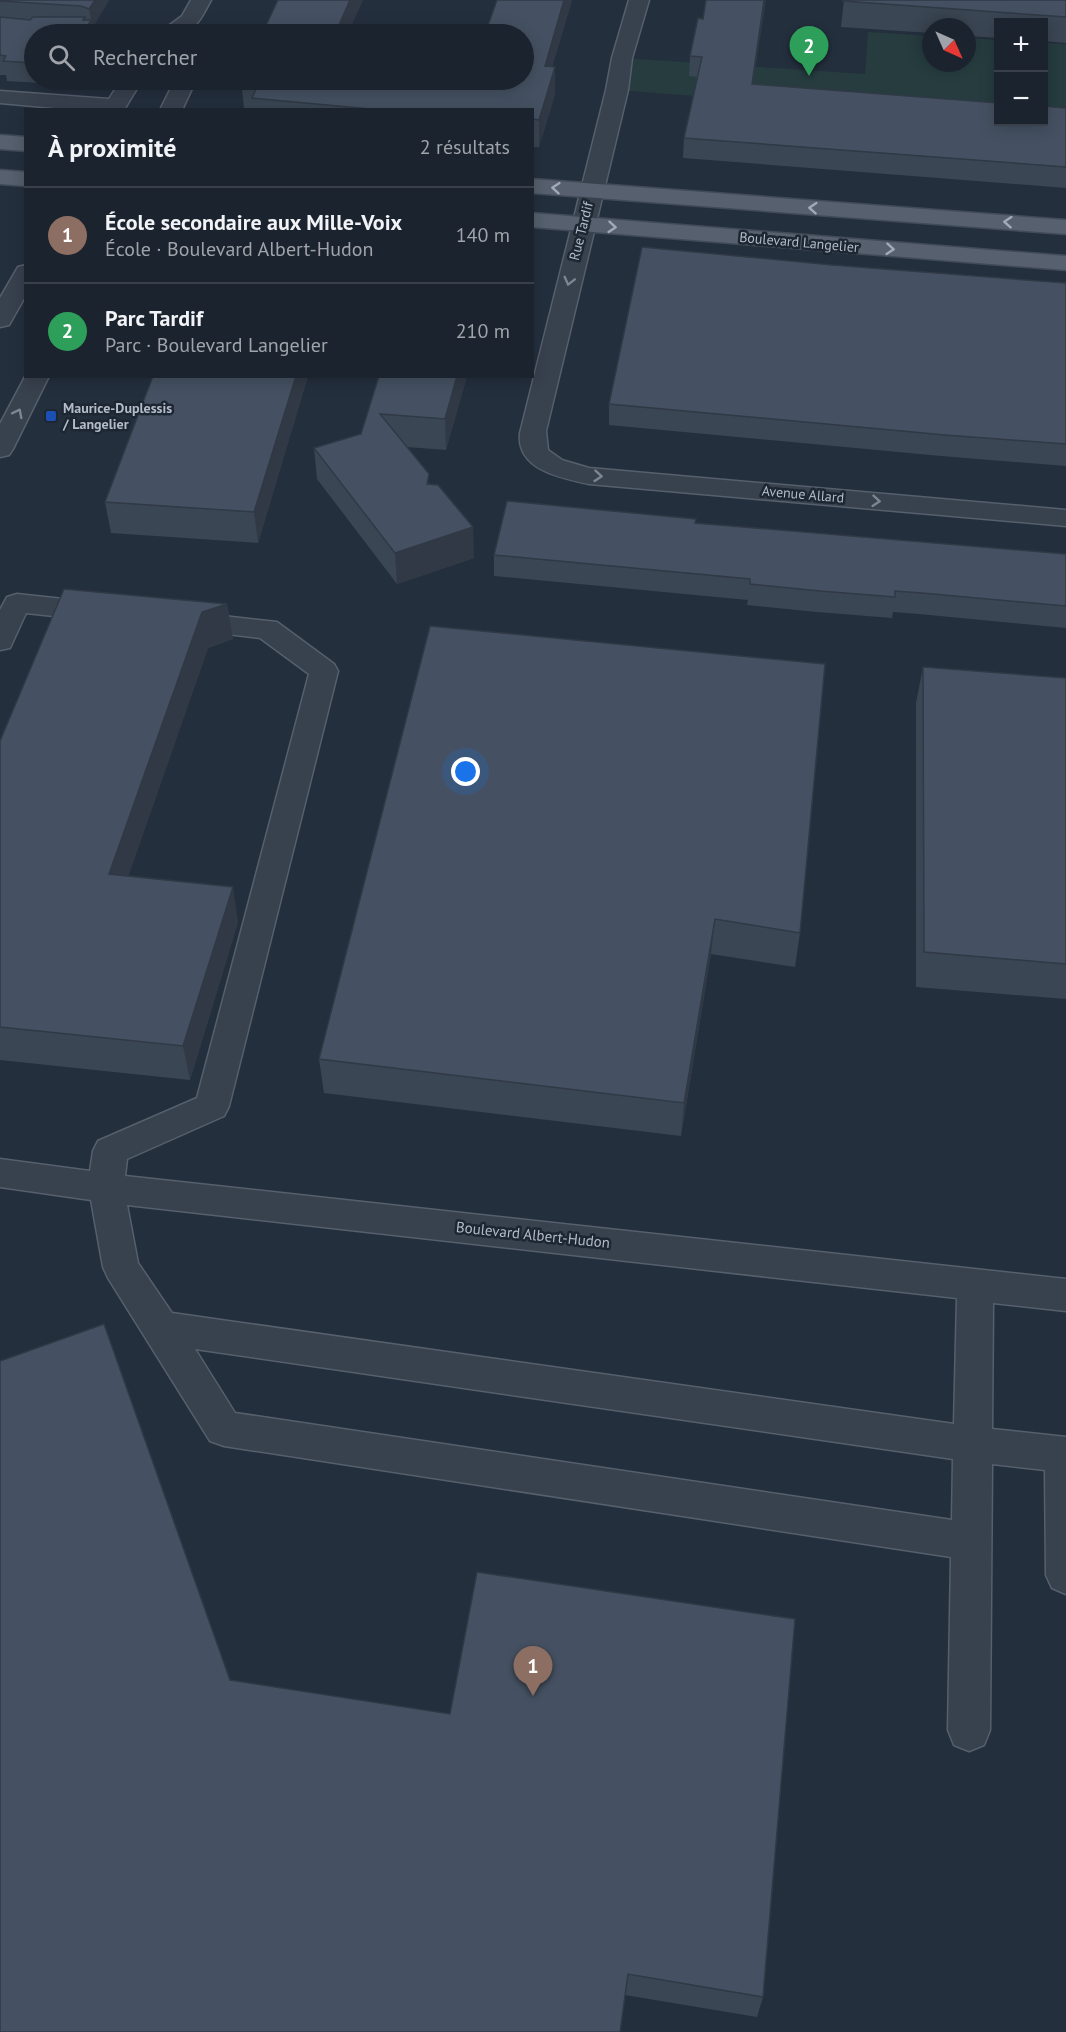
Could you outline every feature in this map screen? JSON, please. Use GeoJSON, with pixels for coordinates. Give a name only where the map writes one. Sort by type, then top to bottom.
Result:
{"type":"FeatureCollection","features":[{"type":"Feature","properties":{"kind":"main road"},"geometry":{"type":"LineString","coordinates":[[0,142],[24,144]]}},
{"type":"Feature","properties":{"kind":"main road"},"geometry":{"type":"LineString","coordinates":[[0,177],[24,179]]}},
{"type":"Feature","properties":{"kind":"main road"},"geometry":{"type":"LineString","coordinates":[[534,186],[1066,227]]}},
{"type":"Feature","properties":{"kind":"main road","name":"Boulevard Langelier"},"geometry":{"type":"LineString","coordinates":[[534,220],[1066,263]]}},
{"type":"Feature","properties":{"kind":"street"},"geometry":{"type":"LineString","coordinates":[[193,24],[201,0]]}},
{"type":"Feature","properties":{"kind":"street","name":"Rue Tardif"},"geometry":{"type":"LineString","coordinates":[[543,461],[532,441],[617,90],[622,58],[639,0]]}},
{"type":"Feature","properties":{"kind":"street"},"geometry":{"type":"LineString","coordinates":[[71,102],[79,90]]}},
{"type":"Feature","properties":{"kind":"street"},"geometry":{"type":"LineString","coordinates":[[0,97],[71,102],[114,108],[125,90]]}},
{"type":"Feature","properties":{"kind":"street"},"geometry":{"type":"LineString","coordinates":[[172,108],[180,90]]}},
{"type":"Feature","properties":{"kind":"street"},"geometry":{"type":"LineString","coordinates":[[0,320],[24,277]]}},
{"type":"Feature","properties":{"kind":"street"},"geometry":{"type":"LineString","coordinates":[[0,449],[36,378]]}},
{"type":"Feature","properties":{"kind":"street","name":"Avenue Allard"},"geometry":{"type":"LineString","coordinates":[[543,461],[563,470],[589,476],[1066,518]]}},
{"type":"Feature","properties":{"kind":"street"},"geometry":{"type":"LineString","coordinates":[[4,625],[17,603],[130,615]]}},
{"type":"Feature","properties":{"kind":"street"},"geometry":{"type":"LineString","coordinates":[[164,619],[267,629],[324,671],[212,1106],[110,1151],[106,1188],[121,1267],[224,1429],[973,1542]]}},
{"type":"Feature","properties":{"kind":"street","name":"Boulevard Albert-Hudon"},"geometry":{"type":"LineString","coordinates":[[0,1173],[106,1188],[1066,1295]]}},
{"type":"Feature","properties":{"kind":"street"},"geometry":{"type":"LineString","coordinates":[[969,1730],[975,1284]]}},
{"type":"Feature","properties":{"kind":"street"},"geometry":{"type":"LineString","coordinates":[[161,1328],[972,1444],[1065,1455],[1066,1575]]}},
{"type":"Feature","properties":{"kind":"green space"},"geometry":{"type":"Polygon","coordinates":[[[868,32],[922,35],[922,72],[976,72],[976,39],[994,40],[994,119],[617,90],[622,58],[865,74],[868,32]]]}},
{"type":"Feature","properties":{"kind":"green space"},"geometry":{"type":"Polygon","coordinates":[[[1048,43],[1066,44],[1066,125],[1048,123],[1048,43]]]}},
{"type":"Feature","properties":{"kind":"building"},"geometry":{"type":"Polygon","coordinates":[[[0,0],[95,0],[89,9],[81,6],[0,0]]]}},
{"type":"Feature","properties":{"kind":"building"},"geometry":{"type":"Polygon","coordinates":[[[278,0],[350,0],[339,24],[267,24],[278,0]]]}},
{"type":"Feature","properties":{"kind":"building"},"geometry":{"type":"Polygon","coordinates":[[[497,0],[564,0],[545,66],[555,67],[539,120],[534,119],[534,108],[360,108],[252,98],[256,90],[534,90],[534,24],[489,24],[497,0]]]}},
{"type":"Feature","properties":{"kind":"building"},"geometry":{"type":"Polygon","coordinates":[[[706,0],[764,0],[752,84],[994,103],[994,126],[1048,126],[1048,106],[1066,108],[1066,167],[684,138],[702,57],[690,56],[698,18],[703,19],[706,0]]]}},
{"type":"Feature","properties":{"kind":"building"},"geometry":{"type":"Polygon","coordinates":[[[1066,0],[1066,17],[843,1],[1066,0]]]}},
{"type":"Feature","properties":{"kind":"building"},"geometry":{"type":"Polygon","coordinates":[[[0,17],[30,20],[33,17],[85,17],[83,20],[91,20],[89,24],[24,24],[24,62],[3,61],[6,56],[0,55],[0,17]]]}},
{"type":"Feature","properties":{"kind":"building"},"geometry":{"type":"Polygon","coordinates":[[[642,247],[832,265],[1066,283],[1066,444],[609,404],[642,247]]]}},
{"type":"Feature","properties":{"kind":"building"},"geometry":{"type":"Polygon","coordinates":[[[152,378],[295,378],[254,512],[105,502],[152,378]]]}},
{"type":"Feature","properties":{"kind":"building"},"geometry":{"type":"Polygon","coordinates":[[[378,378],[456,378],[445,419],[380,414],[429,474],[427,484],[438,485],[473,527],[395,553],[314,448],[361,434],[378,378]]]}},
{"type":"Feature","properties":{"kind":"building"},"geometry":{"type":"Polygon","coordinates":[[[507,501],[696,519],[695,523],[1066,554],[1066,606],[895,591],[895,597],[820,591],[750,584],[750,579],[494,555],[507,501]]]}},
{"type":"Feature","properties":{"kind":"building"},"geometry":{"type":"Polygon","coordinates":[[[64,589],[227,604],[202,612],[109,874],[233,887],[183,1046],[0,1027],[0,741],[64,589]]]}},
{"type":"Feature","properties":{"kind":"building"},"geometry":{"type":"Polygon","coordinates":[[[430,626],[825,664],[800,933],[715,919],[684,1103],[319,1059],[430,626]]]}},
{"type":"Feature","properties":{"kind":"building"},"geometry":{"type":"Polygon","coordinates":[[[923,667],[1066,678],[1066,964],[924,952],[923,667]]]}},
{"type":"Feature","properties":{"kind":"building"},"geometry":{"type":"Polygon","coordinates":[[[104,1324],[230,1680],[450,1714],[477,1572],[795,1619],[763,1997],[628,1974],[620,2032],[0,2032],[0,1361],[104,1324]]]}},
{"type":"Feature","properties":{"kind":"place","name":"Parc Tardif"},"geometry":{"type":"Point","coordinates":[809,76]}},
{"type":"Feature","properties":{"kind":"place","name":"Maurice-Duplessis / Langelier"},"geometry":{"type":"Point","coordinates":[51,416]}},
{"type":"Feature","properties":{"kind":"place","name":"École secondaire aux Mille-Voix"},"geometry":{"type":"Point","coordinates":[533,1696]}}]}
